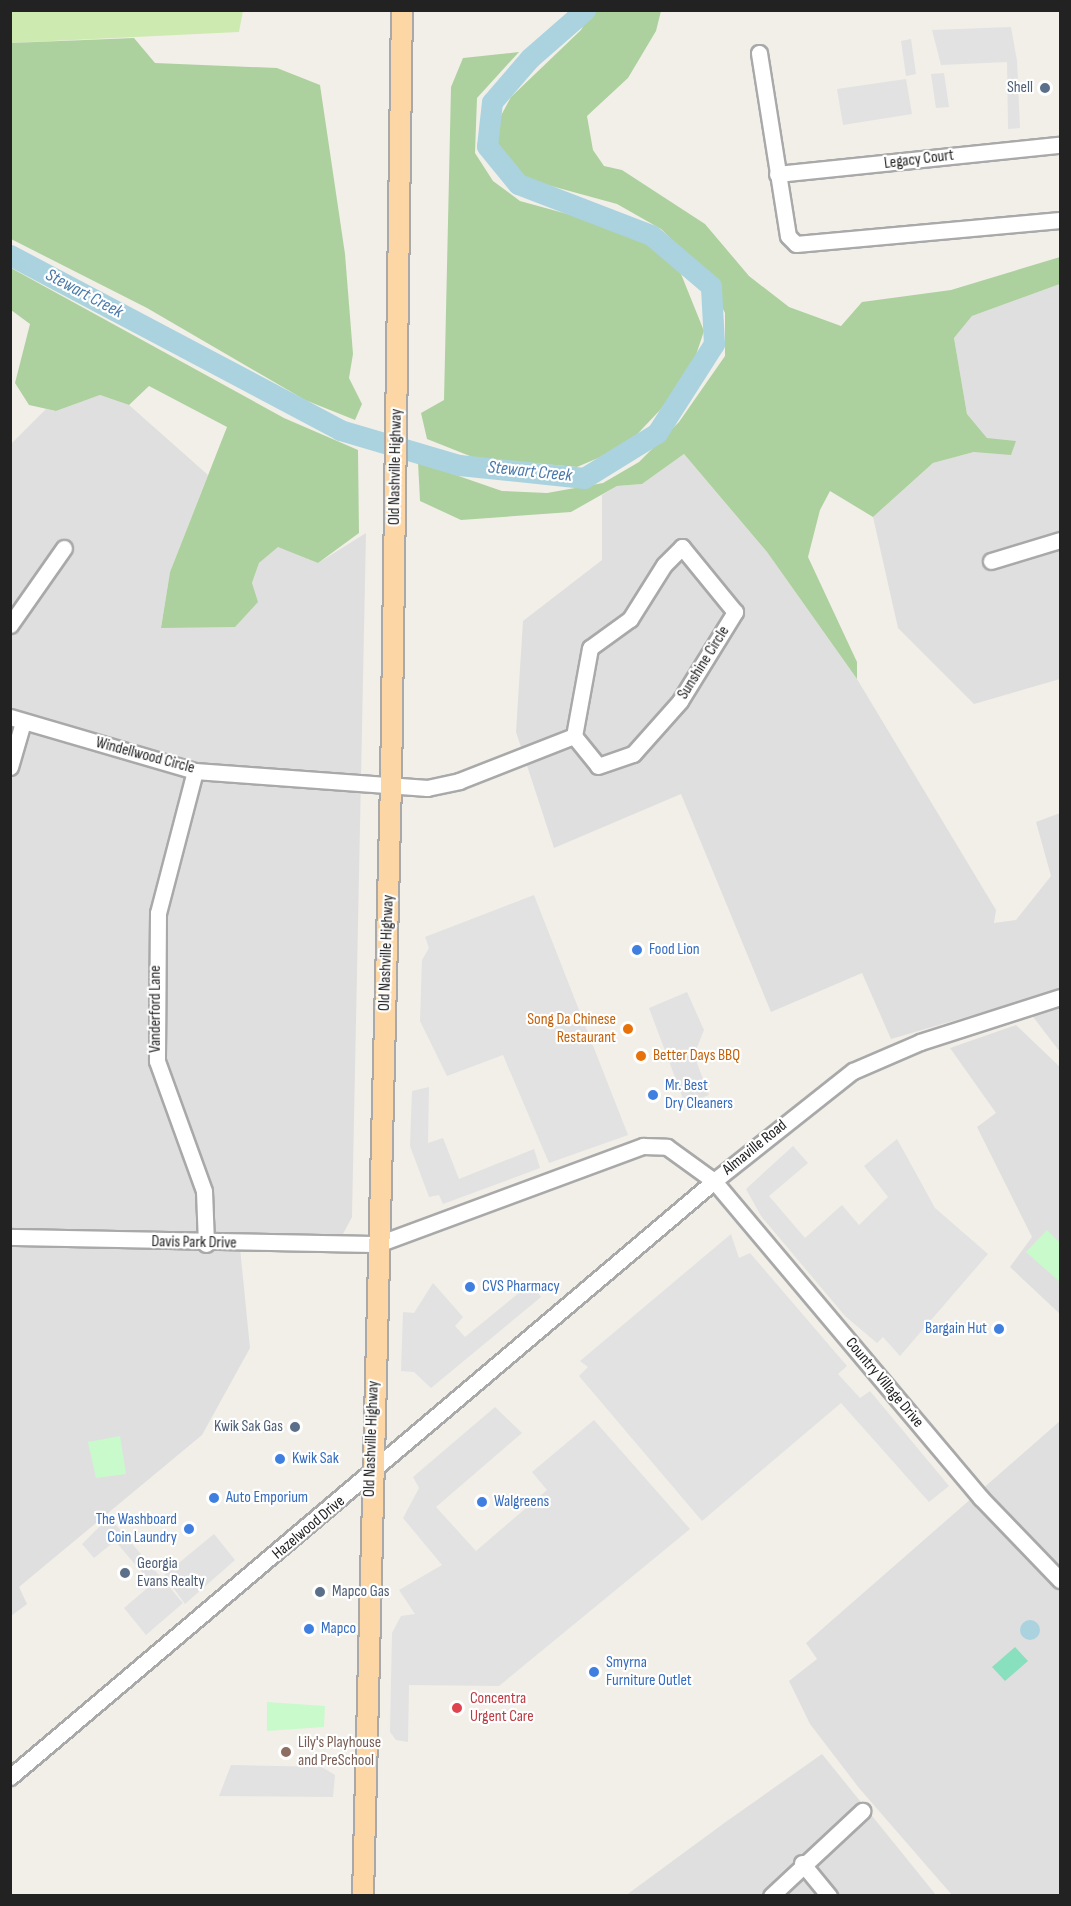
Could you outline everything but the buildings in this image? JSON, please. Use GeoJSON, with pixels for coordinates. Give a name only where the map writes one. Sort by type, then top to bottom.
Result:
{"type":"FeatureCollection","features":[{"type":"Feature","properties":{"kind":"main road","name":"Old Nashville Highway"},"geometry":{"type":"LineString","coordinates":[[363,1896],[370,1477],[391,784],[402,10]]}},
{"type":"Feature","properties":{"kind":"street"},"geometry":{"type":"LineString","coordinates":[[759,53],[788,236],[807,246],[1060,220]]}},
{"type":"Feature","properties":{"kind":"street","name":"Legacy Court"},"geometry":{"type":"LineString","coordinates":[[777,174],[1060,146]]}},
{"type":"Feature","properties":{"kind":"street"},"geometry":{"type":"LineString","coordinates":[[991,561],[1060,540]]}},
{"type":"Feature","properties":{"kind":"street","name":"Sunshine Circle"},"geometry":{"type":"LineString","coordinates":[[682,547],[735,612],[680,701],[633,754],[598,766],[574,736],[590,648],[630,619],[664,565],[682,547]]}},
{"type":"Feature","properties":{"kind":"street"},"geometry":{"type":"LineString","coordinates":[[10,625],[64,548]]}},
{"type":"Feature","properties":{"kind":"street"},"geometry":{"type":"LineString","coordinates":[[10,767],[16,719]]}},
{"type":"Feature","properties":{"kind":"street","name":"Windellwood Circle"},"geometry":{"type":"LineString","coordinates":[[16,719],[195,771],[391,784]]}},
{"type":"Feature","properties":{"kind":"street"},"geometry":{"type":"LineString","coordinates":[[391,784],[427,789],[459,781],[574,736]]}},
{"type":"Feature","properties":{"kind":"street","name":"Vanderford Lane"},"geometry":{"type":"LineString","coordinates":[[195,771],[158,913],[157,1061],[204,1191],[206,1244]]}},
{"type":"Feature","properties":{"kind":"street","name":"Almaville Road"},"geometry":{"type":"LineString","coordinates":[[378,1244],[643,1146],[667,1147],[714,1180],[853,1071],[920,1042],[1060,997]]}},
{"type":"Feature","properties":{"kind":"street","name":"Hazelwood Drive"},"geometry":{"type":"LineString","coordinates":[[10,1777],[370,1477],[714,1180]]}},
{"type":"Feature","properties":{"kind":"street","name":"Country Village Drive"},"geometry":{"type":"LineString","coordinates":[[714,1180],[981,1498],[1060,1580]]}},
{"type":"Feature","properties":{"kind":"street","name":"Davis Park Drive"},"geometry":{"type":"LineString","coordinates":[[10,1237],[206,1244],[378,1244]]}},
{"type":"Feature","properties":{"kind":"street"},"geometry":{"type":"LineString","coordinates":[[771,1896],[802,1863],[862,1811]]}},
{"type":"Feature","properties":{"kind":"street"},"geometry":{"type":"LineString","coordinates":[[802,1863],[829,1896]]}},
{"type":"Feature","properties":{"kind":"shaded area"},"geometry":{"type":"Polygon","coordinates":[[[1011,27],[1017,61],[1020,128],[1008,129],[1007,62],[941,65],[932,30],[1011,27]]]}},
{"type":"Feature","properties":{"kind":"shaded area"},"geometry":{"type":"Polygon","coordinates":[[[911,39],[916,74],[906,76],[901,41],[911,39]]]}},
{"type":"Feature","properties":{"kind":"shaded area"},"geometry":{"type":"Polygon","coordinates":[[[944,73],[949,107],[936,108],[931,74],[944,73]]]}},
{"type":"Feature","properties":{"kind":"shaded area"},"geometry":{"type":"Polygon","coordinates":[[[906,79],[912,114],[843,125],[837,89],[906,79]]]}},
{"type":"Feature","properties":{"kind":"shaded area"},"geometry":{"type":"Polygon","coordinates":[[[1060,284],[1060,679],[974,704],[898,628],[873,517],[933,463],[974,452],[987,438],[967,414],[954,338],[972,316],[1060,284]]]}},
{"type":"Feature","properties":{"kind":"shaded area"},"geometry":{"type":"Polygon","coordinates":[[[100,395],[129,405],[208,475],[170,572],[161,628],[252,583],[259,563],[278,546],[318,563],[366,533],[352,1217],[343,1234],[239,1238],[250,1348],[202,1435],[19,1587],[27,1604],[11,1616],[11,444],[46,409],[56,411],[100,395]]]}},
{"type":"Feature","properties":{"kind":"shaded area"},"geometry":{"type":"Polygon","coordinates":[[[684,454],[767,552],[857,679],[996,910],[994,923],[1016,920],[1051,876],[1036,822],[1060,813],[1060,1052],[1021,1001],[891,1039],[862,973],[771,1012],[681,794],[554,848],[516,732],[523,621],[602,560],[602,495],[617,486],[642,484],[684,454]]]}},
{"type":"Feature","properties":{"kind":"shaded area"},"geometry":{"type":"Polygon","coordinates":[[[534,895],[628,1135],[549,1163],[503,1055],[447,1076],[420,1021],[422,960],[429,948],[425,937],[534,895]]]}},
{"type":"Feature","properties":{"kind":"shaded area"},"geometry":{"type":"Polygon","coordinates":[[[687,992],[704,1030],[694,1055],[709,1095],[685,1104],[649,1008],[687,992]]]}},
{"type":"Feature","properties":{"kind":"shaded area"},"geometry":{"type":"Polygon","coordinates":[[[1016,1025],[1060,1067],[1060,1314],[1010,1267],[1032,1237],[977,1127],[996,1113],[950,1048],[1016,1025]]]}},
{"type":"Feature","properties":{"kind":"shaded area"},"geometry":{"type":"Polygon","coordinates":[[[429,1087],[428,1143],[443,1138],[459,1179],[534,1149],[540,1168],[443,1204],[439,1195],[429,1197],[410,1146],[412,1091],[429,1087]]]}},
{"type":"Feature","properties":{"kind":"shaded area"},"geometry":{"type":"Polygon","coordinates":[[[897,1139],[935,1208],[988,1254],[900,1356],[883,1337],[877,1343],[845,1316],[761,1216],[746,1189],[793,1146],[808,1163],[769,1196],[805,1238],[842,1205],[859,1225],[888,1197],[864,1166],[897,1139]]]}},
{"type":"Feature","properties":{"kind":"shaded area"},"geometry":{"type":"Polygon","coordinates":[[[731,1234],[739,1258],[750,1253],[847,1366],[838,1374],[860,1398],[870,1391],[949,1486],[929,1502],[841,1403],[702,1521],[579,1376],[588,1367],[580,1361],[731,1234]]]}},
{"type":"Feature","properties":{"kind":"shaded area"},"geometry":{"type":"Polygon","coordinates":[[[433,1283],[463,1317],[455,1326],[465,1337],[531,1283],[541,1297],[431,1388],[414,1372],[401,1371],[403,1312],[414,1313],[433,1283]]]}},
{"type":"Feature","properties":{"kind":"shaded area"},"geometry":{"type":"Polygon","coordinates":[[[495,1407],[522,1433],[436,1507],[476,1551],[547,1490],[532,1472],[594,1420],[690,1529],[499,1686],[409,1685],[408,1742],[396,1740],[390,1732],[392,1633],[401,1616],[415,1614],[399,1590],[442,1565],[403,1518],[419,1488],[413,1477],[495,1407]]]}},
{"type":"Feature","properties":{"kind":"shaded area"},"geometry":{"type":"Polygon","coordinates":[[[1060,1421],[1060,1895],[952,1895],[859,1788],[810,1724],[789,1681],[817,1659],[806,1643],[1060,1421]]]}},
{"type":"Feature","properties":{"kind":"shaded area"},"geometry":{"type":"Polygon","coordinates":[[[109,1517],[183,1603],[146,1635],[124,1608],[152,1584],[115,1541],[94,1558],[82,1544],[109,1517]]]}},
{"type":"Feature","properties":{"kind":"shaded area"},"geometry":{"type":"Polygon","coordinates":[[[214,1534],[235,1560],[185,1604],[164,1575],[214,1534]]]}},
{"type":"Feature","properties":{"kind":"shaded area"},"geometry":{"type":"Polygon","coordinates":[[[822,1754],[936,1895],[625,1896],[727,1821],[822,1754]]]}},
{"type":"Feature","properties":{"kind":"shaded area"},"geometry":{"type":"Polygon","coordinates":[[[231,1765],[322,1767],[335,1775],[333,1797],[219,1796],[231,1765]]]}},
{"type":"Feature","properties":{"kind":"green space"},"geometry":{"type":"Polygon","coordinates":[[[10,11],[243,11],[239,32],[11,43],[10,11]]]}},
{"type":"Feature","properties":{"kind":"green space"},"geometry":{"type":"Polygon","coordinates":[[[592,11],[661,11],[656,31],[628,78],[587,116],[593,150],[604,166],[622,170],[705,224],[749,276],[789,307],[841,326],[862,302],[951,290],[1060,257],[1060,284],[972,316],[954,338],[967,414],[987,438],[1016,441],[1011,455],[974,452],[933,463],[873,517],[830,491],[820,510],[808,557],[857,662],[857,679],[767,552],[684,454],[642,484],[617,486],[571,512],[461,520],[420,501],[418,462],[502,491],[547,493],[603,483],[639,462],[679,422],[725,356],[725,313],[704,271],[661,229],[617,204],[522,178],[497,149],[496,125],[511,97],[581,30],[592,11]]]}},
{"type":"Feature","properties":{"kind":"green space"},"geometry":{"type":"Polygon","coordinates":[[[134,38],[155,63],[277,68],[320,85],[345,254],[353,354],[349,378],[362,404],[355,420],[305,400],[147,308],[11,239],[11,43],[134,38]]]}},
{"type":"Feature","properties":{"kind":"green space"},"geometry":{"type":"Polygon","coordinates":[[[519,52],[477,98],[475,153],[493,181],[520,201],[622,229],[653,244],[679,269],[704,331],[692,367],[661,409],[626,446],[577,467],[475,458],[427,439],[421,413],[444,400],[451,87],[463,58],[519,52]]]}},
{"type":"Feature","properties":{"kind":"green space"},"geometry":{"type":"Polygon","coordinates":[[[11,268],[284,418],[358,450],[359,533],[318,563],[278,547],[259,563],[252,583],[258,602],[235,627],[161,628],[170,572],[227,427],[149,386],[129,405],[100,395],[56,411],[29,405],[15,383],[30,324],[11,310],[11,268]]]}},
{"type":"Feature","properties":{"kind":"green space"},"geometry":{"type":"Polygon","coordinates":[[[1047,1230],[1060,1243],[1060,1282],[1026,1252],[1047,1230]]]}},
{"type":"Feature","properties":{"kind":"green space"},"geometry":{"type":"Polygon","coordinates":[[[120,1436],[126,1474],[96,1478],[88,1442],[120,1436]]]}},
{"type":"Feature","properties":{"kind":"green space"},"geometry":{"type":"Polygon","coordinates":[[[1015,1647],[1028,1661],[1005,1681],[992,1667],[1015,1647]]]}},
{"type":"Feature","properties":{"kind":"green space"},"geometry":{"type":"Polygon","coordinates":[[[267,1702],[325,1706],[324,1727],[267,1731],[267,1702]]]}},
{"type":"Feature","properties":{"kind":"water"},"geometry":{"type":"Polygon","coordinates":[[[1030,1620],[1037,1623],[1040,1630],[1037,1637],[1030,1640],[1023,1637],[1020,1630],[1023,1623],[1030,1620]]]}},
{"type":"Feature","properties":{"kind":"waterway","name":"Stewart Creek"},"geometry":{"type":"LineString","coordinates":[[10,255],[340,430],[459,465],[584,478],[657,433],[714,344],[711,286],[651,235],[518,184],[487,146],[492,102],[530,58],[585,10]]}},
{"type":"Feature","properties":{"kind":"place","name":"Shell"},"geometry":{"type":"Point","coordinates":[1045,88]}},
{"type":"Feature","properties":{"kind":"place","name":"Food Lion"},"geometry":{"type":"Point","coordinates":[637,950]}},
{"type":"Feature","properties":{"kind":"place","name":"Song Da Chinese Restaurant"},"geometry":{"type":"Point","coordinates":[628,1029]}},
{"type":"Feature","properties":{"kind":"place","name":"Better Days BBQ"},"geometry":{"type":"Point","coordinates":[641,1056]}},
{"type":"Feature","properties":{"kind":"place","name":"Mr. Best Dry Cleaners"},"geometry":{"type":"Point","coordinates":[653,1095]}},
{"type":"Feature","properties":{"kind":"place","name":"CVS Pharmacy"},"geometry":{"type":"Point","coordinates":[470,1287]}},
{"type":"Feature","properties":{"kind":"place","name":"Bargain Hut"},"geometry":{"type":"Point","coordinates":[999,1329]}},
{"type":"Feature","properties":{"kind":"place","name":"Kwik Sak Gas"},"geometry":{"type":"Point","coordinates":[295,1427]}},
{"type":"Feature","properties":{"kind":"place","name":"Kwik Sak"},"geometry":{"type":"Point","coordinates":[280,1459]}},
{"type":"Feature","properties":{"kind":"place","name":"Auto Emporium"},"geometry":{"type":"Point","coordinates":[214,1498]}},
{"type":"Feature","properties":{"kind":"place","name":"Walgreens"},"geometry":{"type":"Point","coordinates":[482,1502]}},
{"type":"Feature","properties":{"kind":"place","name":"The Washboard Coin Laundry"},"geometry":{"type":"Point","coordinates":[189,1529]}},
{"type":"Feature","properties":{"kind":"place","name":"Georgia Evans Realty"},"geometry":{"type":"Point","coordinates":[125,1573]}},
{"type":"Feature","properties":{"kind":"place","name":"Mapco Gas"},"geometry":{"type":"Point","coordinates":[320,1592]}},
{"type":"Feature","properties":{"kind":"place","name":"Mapco"},"geometry":{"type":"Point","coordinates":[309,1629]}},
{"type":"Feature","properties":{"kind":"place","name":"Smyrna Furniture Outlet"},"geometry":{"type":"Point","coordinates":[594,1672]}},
{"type":"Feature","properties":{"kind":"place","name":"Concentra Urgent Care"},"geometry":{"type":"Point","coordinates":[457,1708]}},
{"type":"Feature","properties":{"kind":"place","name":"Lily's Playhouse and PreSchool"},"geometry":{"type":"Point","coordinates":[286,1752]}}]}
